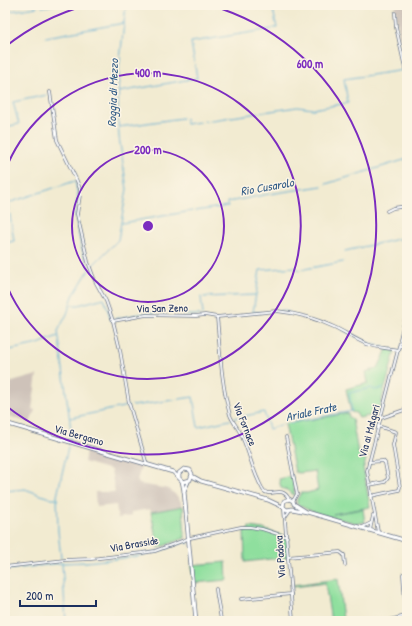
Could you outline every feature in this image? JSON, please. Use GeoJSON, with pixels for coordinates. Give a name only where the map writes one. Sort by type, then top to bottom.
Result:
{"type":"FeatureCollection","features":[{"type":"Feature","properties":{"kind":"main road","name":"Via Bergamo"},"geometry":{"type":"LineString","coordinates":[[5,423],[147,465],[173,472],[180,471]]}},
{"type":"Feature","properties":{"kind":"main road"},"geometry":{"type":"LineString","coordinates":[[179,477],[180,471],[188,469],[192,476],[201,481],[268,500],[283,508],[307,512],[407,541]]}},
{"type":"Feature","properties":{"kind":"main road","name":"Via Bergamo"},"geometry":{"type":"LineString","coordinates":[[173,472],[182,481]]}},
{"type":"Feature","properties":{"kind":"main road"},"geometry":{"type":"LineString","coordinates":[[184,491],[192,476]]}},
{"type":"Feature","properties":{"kind":"main road"},"geometry":{"type":"LineString","coordinates":[[196,621],[189,538],[182,481],[201,481]]}},
{"type":"Feature","properties":{"kind":"main road"},"geometry":{"type":"LineString","coordinates":[[268,500],[292,501],[307,512]]}},
{"type":"Feature","properties":{"kind":"main road"},"geometry":{"type":"LineString","coordinates":[[283,508],[284,501]]}},
{"type":"Feature","properties":{"kind":"main road"},"geometry":{"type":"LineString","coordinates":[[291,510],[292,501]]}},
{"type":"Feature","properties":{"kind":"street"},"geometry":{"type":"LineString","coordinates":[[395,13],[396,27],[407,77]]}},
{"type":"Feature","properties":{"kind":"street"},"geometry":{"type":"LineString","coordinates":[[50,92],[57,140],[80,189],[77,214],[88,262],[95,281],[106,301],[112,321],[130,403],[147,465]]}},
{"type":"Feature","properties":{"kind":"street"},"geometry":{"type":"LineString","coordinates":[[387,211],[393,208],[407,206]]}},
{"type":"Feature","properties":{"kind":"street","name":"Via San Zeno"},"geometry":{"type":"LineString","coordinates":[[112,321],[156,314],[205,315],[217,317],[277,311],[308,318],[334,327],[365,344],[398,350]]}},
{"type":"Feature","properties":{"kind":"street","name":"Via Fornace"},"geometry":{"type":"LineString","coordinates":[[217,317],[225,391],[231,416],[243,439],[253,469],[263,490],[267,493],[283,492]]}},
{"type":"Feature","properties":{"kind":"street"},"geometry":{"type":"LineString","coordinates":[[403,347],[400,339],[405,318]]}},
{"type":"Feature","properties":{"kind":"street"},"geometry":{"type":"LineString","coordinates":[[402,342],[407,344]]}},
{"type":"Feature","properties":{"kind":"street","name":"Via ai Malgari"},"geometry":{"type":"LineString","coordinates":[[378,533],[367,472],[399,343],[402,342]]}},
{"type":"Feature","properties":{"kind":"street"},"geometry":{"type":"LineString","coordinates":[[399,346],[407,347]]}},
{"type":"Feature","properties":{"kind":"street"},"geometry":{"type":"LineString","coordinates":[[397,354],[403,347]]}},
{"type":"Feature","properties":{"kind":"street"},"geometry":{"type":"LineString","coordinates":[[381,418],[407,409]]}},
{"type":"Feature","properties":{"kind":"street"},"geometry":{"type":"LineString","coordinates":[[371,496],[399,490],[400,487],[393,445],[396,432],[378,426]]}},
{"type":"Feature","properties":{"kind":"street"},"geometry":{"type":"LineString","coordinates":[[283,492],[287,494],[292,501],[297,494],[286,437]]}},
{"type":"Feature","properties":{"kind":"street"},"geometry":{"type":"LineString","coordinates":[[369,462],[383,461],[388,478],[385,482],[369,485]]}},
{"type":"Feature","properties":{"kind":"street"},"geometry":{"type":"LineString","coordinates":[[283,492],[284,501]]}},
{"type":"Feature","properties":{"kind":"street","name":"Via Padova"},"geometry":{"type":"LineString","coordinates":[[283,508],[287,537],[293,621]]}},
{"type":"Feature","properties":{"kind":"street"},"geometry":{"type":"LineString","coordinates":[[285,518],[291,510]]}},
{"type":"Feature","properties":{"kind":"street","name":"Via ai Malgari"},"geometry":{"type":"LineString","coordinates":[[370,530],[374,512]]}},
{"type":"Feature","properties":{"kind":"street"},"geometry":{"type":"LineString","coordinates":[[361,528],[372,522]]}},
{"type":"Feature","properties":{"kind":"street"},"geometry":{"type":"LineString","coordinates":[[370,530],[374,528],[376,524]]}},
{"type":"Feature","properties":{"kind":"street","name":"Via Brasside"},"geometry":{"type":"LineString","coordinates":[[5,567],[64,560],[97,559],[155,551],[189,538],[241,527],[262,529],[287,537]]}},
{"type":"Feature","properties":{"kind":"street"},"geometry":{"type":"LineString","coordinates":[[288,558],[340,552],[344,555],[345,565]]}},
{"type":"Feature","properties":{"kind":"street"},"geometry":{"type":"LineString","coordinates":[[385,621],[400,619],[406,616],[403,574]]}},
{"type":"Feature","properties":{"kind":"street"},"geometry":{"type":"LineString","coordinates":[[216,589],[221,621]]}},
{"type":"Feature","properties":{"kind":"street"},"geometry":{"type":"LineString","coordinates":[[241,599],[291,594]]}},
{"type":"Feature","properties":{"kind":"shaded area"},"geometry":{"type":"Polygon","coordinates":[[[395,5],[407,5],[407,56],[404,56],[399,35],[395,5]]]}},
{"type":"Feature","properties":{"kind":"shaded area"},"geometry":{"type":"Polygon","coordinates":[[[37,375],[32,409],[35,410],[30,423],[5,415],[5,384],[37,375]]]}},
{"type":"Feature","properties":{"kind":"shaded area"},"geometry":{"type":"Polygon","coordinates":[[[86,452],[141,467],[137,480],[139,484],[169,489],[179,498],[183,506],[151,512],[150,509],[131,512],[131,516],[118,518],[116,505],[96,507],[95,492],[115,492],[111,470],[84,462],[86,452]]]}},
{"type":"Feature","properties":{"kind":"green space"},"geometry":{"type":"Polygon","coordinates":[[[387,349],[395,351],[378,414],[359,418],[356,413],[351,412],[346,389],[368,383],[366,372],[378,368],[387,349]]]}},
{"type":"Feature","properties":{"kind":"green space"},"geometry":{"type":"Polygon","coordinates":[[[348,413],[349,417],[352,419],[358,453],[368,452],[363,467],[370,507],[333,514],[363,509],[365,523],[361,522],[360,524],[320,514],[297,504],[297,499],[301,493],[318,490],[315,471],[295,472],[285,424],[348,413]]]}},
{"type":"Feature","properties":{"kind":"green space"},"geometry":{"type":"Polygon","coordinates":[[[292,476],[295,496],[287,490],[281,488],[279,479],[292,476]]]}},
{"type":"Feature","properties":{"kind":"green space"},"geometry":{"type":"Polygon","coordinates":[[[183,506],[185,538],[158,548],[151,512],[183,506]]]}},
{"type":"Feature","properties":{"kind":"green space"},"geometry":{"type":"Polygon","coordinates":[[[249,527],[263,529],[287,537],[288,557],[245,562],[244,531],[248,530],[249,527]]]}},
{"type":"Feature","properties":{"kind":"green space"},"geometry":{"type":"Polygon","coordinates":[[[226,562],[227,580],[194,583],[192,565],[226,562]]]}},
{"type":"Feature","properties":{"kind":"green space"},"geometry":{"type":"Polygon","coordinates":[[[338,579],[343,619],[331,621],[325,583],[293,587],[293,585],[338,579]]]}},
{"type":"Feature","properties":{"kind":"waterway"},"geometry":{"type":"LineString","coordinates":[[42,7],[54,5]]}},
{"type":"Feature","properties":{"kind":"waterway","name":"Roggia di Mezzo"},"geometry":{"type":"LineString","coordinates":[[92,266],[118,240],[127,189],[119,137],[118,118],[119,69],[126,5]]}},
{"type":"Feature","properties":{"kind":"waterway"},"geometry":{"type":"LineString","coordinates":[[272,5],[277,28],[274,28]]}},
{"type":"Feature","properties":{"kind":"waterway"},"geometry":{"type":"LineString","coordinates":[[11,11],[37,7]]}},
{"type":"Feature","properties":{"kind":"waterway"},"geometry":{"type":"LineString","coordinates":[[46,37],[124,23]]}},
{"type":"Feature","properties":{"kind":"waterway"},"geometry":{"type":"LineString","coordinates":[[119,92],[197,78],[191,42],[272,29]]}},
{"type":"Feature","properties":{"kind":"waterway"},"geometry":{"type":"LineString","coordinates":[[298,107],[313,109],[348,103],[344,79],[404,70]]}},
{"type":"Feature","properties":{"kind":"waterway"},"geometry":{"type":"LineString","coordinates":[[5,127],[19,124],[13,102],[47,95]]}},
{"type":"Feature","properties":{"kind":"waterway"},"geometry":{"type":"LineString","coordinates":[[185,118],[186,124],[297,107]]}},
{"type":"Feature","properties":{"kind":"waterway"},"geometry":{"type":"LineString","coordinates":[[119,127],[182,118]]}},
{"type":"Feature","properties":{"kind":"waterway","name":"Rio Cusarolo"},"geometry":{"type":"LineString","coordinates":[[326,184],[407,159]]}},
{"type":"Feature","properties":{"kind":"waterway"},"geometry":{"type":"LineString","coordinates":[[5,243],[14,241],[8,203],[75,181],[78,196],[75,215],[81,246],[89,269]]}},
{"type":"Feature","properties":{"kind":"waterway","name":"Rio Cusarolo"},"geometry":{"type":"LineString","coordinates":[[195,211],[228,206],[228,202],[322,186]]}},
{"type":"Feature","properties":{"kind":"waterway","name":"Rio Cusarolo"},"geometry":{"type":"LineString","coordinates":[[122,223],[192,211]]}},
{"type":"Feature","properties":{"kind":"waterway"},"geometry":{"type":"LineString","coordinates":[[345,251],[407,237]]}},
{"type":"Feature","properties":{"kind":"waterway"},"geometry":{"type":"LineString","coordinates":[[261,312],[253,312],[260,270],[295,267],[299,270],[343,262]]}},
{"type":"Feature","properties":{"kind":"waterway","name":"Roggia di Mezzo"},"geometry":{"type":"LineString","coordinates":[[70,439],[71,430],[58,331],[67,314],[73,296],[89,270]]}},
{"type":"Feature","properties":{"kind":"waterway"},"geometry":{"type":"LineString","coordinates":[[204,297],[255,295]]}},
{"type":"Feature","properties":{"kind":"waterway"},"geometry":{"type":"LineString","coordinates":[[201,297],[203,314]]}},
{"type":"Feature","properties":{"kind":"waterway"},"geometry":{"type":"LineString","coordinates":[[71,305],[78,305],[104,298],[111,320]]}},
{"type":"Feature","properties":{"kind":"waterway"},"geometry":{"type":"LineString","coordinates":[[280,310],[289,312]]}},
{"type":"Feature","properties":{"kind":"waterway"},"geometry":{"type":"LineString","coordinates":[[114,319],[146,313],[166,314]]}},
{"type":"Feature","properties":{"kind":"waterway"},"geometry":{"type":"LineString","coordinates":[[183,315],[200,315]]}},
{"type":"Feature","properties":{"kind":"waterway"},"geometry":{"type":"LineString","coordinates":[[343,330],[369,343],[384,347]]}},
{"type":"Feature","properties":{"kind":"waterway"},"geometry":{"type":"LineString","coordinates":[[5,351],[38,344],[58,336]]}},
{"type":"Feature","properties":{"kind":"waterway","name":"Ariale Frate"},"geometry":{"type":"LineString","coordinates":[[235,418],[264,412],[269,429],[284,424],[352,411],[349,393],[371,388],[375,390],[383,388]]}},
{"type":"Feature","properties":{"kind":"waterway","name":"Ariale Frate"},"geometry":{"type":"LineString","coordinates":[[132,405],[193,397],[198,427],[230,420]]}},
{"type":"Feature","properties":{"kind":"waterway","name":"Ariale Frate"},"geometry":{"type":"LineString","coordinates":[[70,418],[128,406]]}},
{"type":"Feature","properties":{"kind":"waterway","name":"Roggia di Mezzo"},"geometry":{"type":"LineString","coordinates":[[61,558],[58,531],[57,496],[68,447]]}},
{"type":"Feature","properties":{"kind":"waterway"},"geometry":{"type":"LineString","coordinates":[[5,491],[25,489],[52,499],[56,499]]}},
{"type":"Feature","properties":{"kind":"waterway"},"geometry":{"type":"LineString","coordinates":[[5,570],[62,563],[133,557],[157,552],[187,541],[188,544]]}},
{"type":"Feature","properties":{"kind":"waterway","name":"Roggia di Mezzo"},"geometry":{"type":"LineString","coordinates":[[62,564],[66,621]]}}]}
